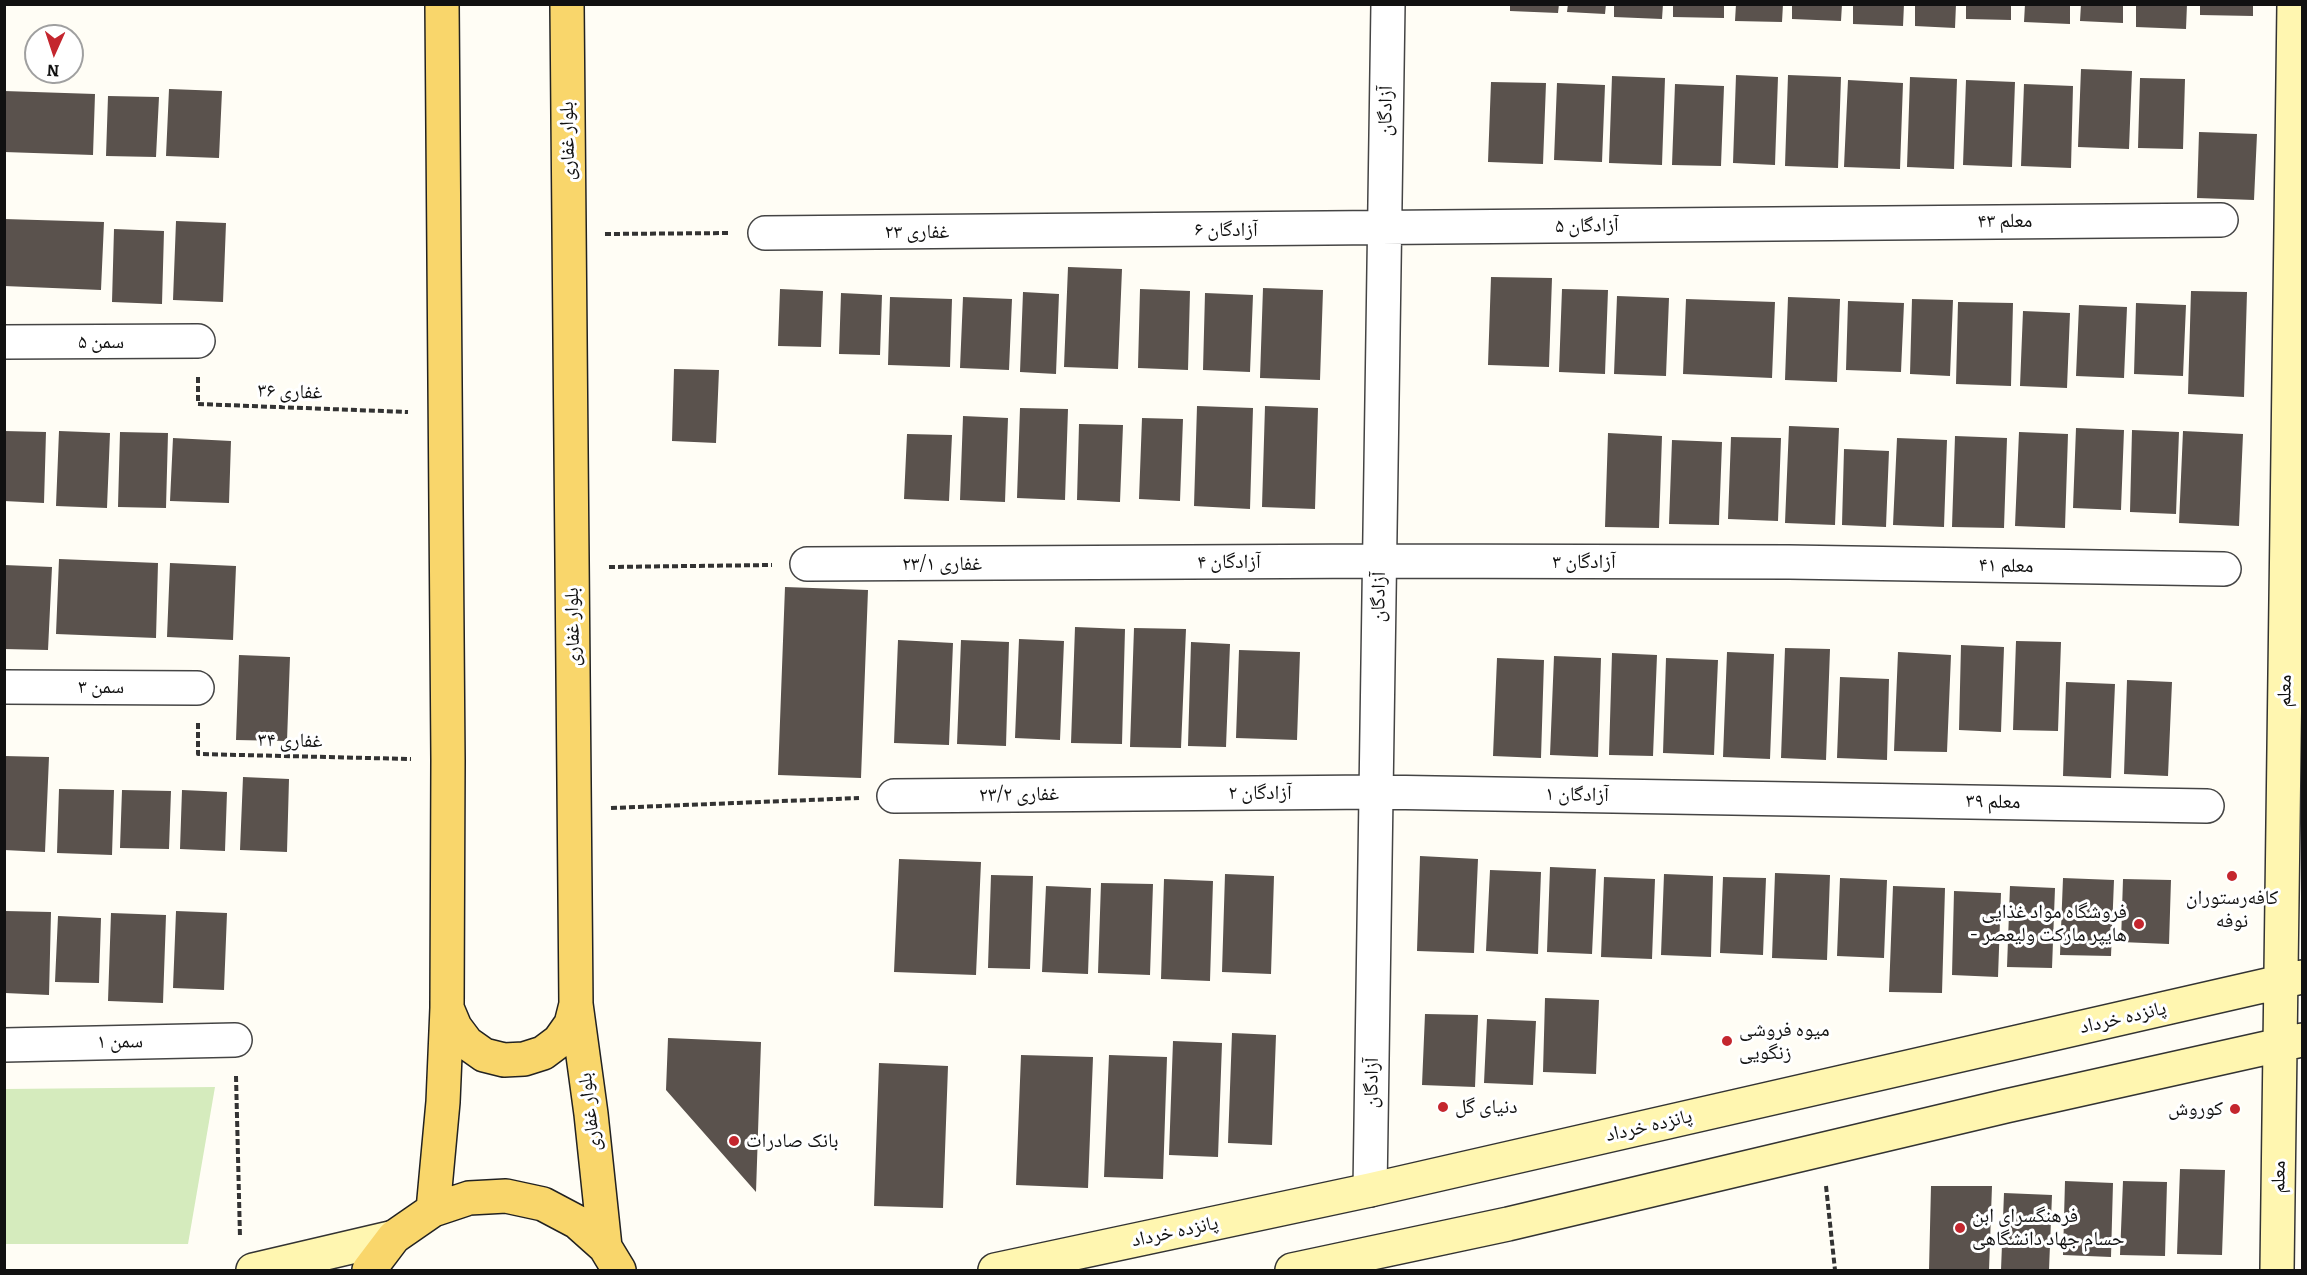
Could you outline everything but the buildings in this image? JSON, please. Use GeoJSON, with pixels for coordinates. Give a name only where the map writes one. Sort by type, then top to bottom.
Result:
{"type":"FeatureCollection","features":[{"type":"Feature","properties":{"kind":"main road"},"geometry":{"type":"LineString","coordinates":[[432,1210],[442,1102],[447,1008],[448,760],[442,4]]}},
{"type":"Feature","properties":{"kind":"main road","name":"بلوار غفاری"},"geometry":{"type":"LineString","coordinates":[[567,4],[576,1004],[612,1259]]}},
{"type":"Feature","properties":{"kind":"main road","name":"معلم"},"geometry":{"type":"LineString","coordinates":[[2277,1270],[2291,1043],[2292,978],[2294,4]]}},
{"type":"Feature","properties":{"kind":"main road","name":"پانزده خرداد"},"geometry":{"type":"LineString","coordinates":[[995,1270],[1370,1190],[2292,978]]}},
{"type":"Feature","properties":{"kind":"main road"},"geometry":{"type":"LineString","coordinates":[[447,1008],[454,1027],[467,1043],[484,1055],[504,1060],[524,1059],[543,1053],[559,1041],[571,1024],[576,1004]]}},
{"type":"Feature","properties":{"kind":"main road"},"geometry":{"type":"LineString","coordinates":[[1292,1270],[1508,1224],[2291,1043]]}},
{"type":"Feature","properties":{"kind":"main road"},"geometry":{"type":"LineString","coordinates":[[369,1270],[394,1237],[432,1210],[469,1198],[506,1196],[543,1204],[577,1222],[612,1259]]}},
{"type":"Feature","properties":{"kind":"main road"},"geometry":{"type":"LineString","coordinates":[[247,1259],[394,1237]]}},
{"type":"Feature","properties":{"kind":"street","name":"آزادگان"},"geometry":{"type":"LineString","coordinates":[[1370,1190],[1388,4]]}},
{"type":"Feature","properties":{"kind":"street","name":"معلم ۴۳"},"geometry":{"type":"LineString","coordinates":[[1790,223],[2221,220]]}},
{"type":"Feature","properties":{"kind":"street","name":"آزادگان ۵"},"geometry":{"type":"LineString","coordinates":[[1385,229],[1790,223]]}},
{"type":"Feature","properties":{"kind":"street","name":"آزادگان ۶"},"geometry":{"type":"LineString","coordinates":[[1068,231],[1385,229]]}},
{"type":"Feature","properties":{"kind":"street","name":"غفاری ۲۳"},"geometry":{"type":"LineString","coordinates":[[765,233],[1068,231]]}},
{"type":"Feature","properties":{"kind":"street","name":"سمن ۵"},"geometry":{"type":"LineString","coordinates":[[4,342],[198,341]]}},
{"type":"Feature","properties":{"kind":"street","name":"آزادگان ۳"},"geometry":{"type":"LineString","coordinates":[[1380,561],[1789,562]]}},
{"type":"Feature","properties":{"kind":"street","name":"آزادگان ۴"},"geometry":{"type":"LineString","coordinates":[[1078,563],[1380,561]]}},
{"type":"Feature","properties":{"kind":"street","name":"معلم ۴۱"},"geometry":{"type":"LineString","coordinates":[[1789,562],[2224,569]]}},
{"type":"Feature","properties":{"kind":"street","name":"غفاری ۲۳/۱"},"geometry":{"type":"LineString","coordinates":[[807,564],[1078,563]]}},
{"type":"Feature","properties":{"kind":"street","name":"سمن ۳"},"geometry":{"type":"LineString","coordinates":[[4,687],[197,688]]}},
{"type":"Feature","properties":{"kind":"street","name":"آزادگان ۲"},"geometry":{"type":"LineString","coordinates":[[1144,794],[1376,792]]}},
{"type":"Feature","properties":{"kind":"street","name":"آزادگان ۱"},"geometry":{"type":"LineString","coordinates":[[1376,792],[1779,798]]}},
{"type":"Feature","properties":{"kind":"street","name":"غفاری ۲۳/۲"},"geometry":{"type":"LineString","coordinates":[[894,796],[1144,794]]}},
{"type":"Feature","properties":{"kind":"street","name":"معلم ۳۹"},"geometry":{"type":"LineString","coordinates":[[1779,798],[2207,806]]}},
{"type":"Feature","properties":{"kind":"street","name":"سمن ۱"},"geometry":{"type":"LineString","coordinates":[[4,1045],[235,1040]]}},
{"type":"Feature","properties":{"kind":"path"},"geometry":{"type":"LineString","coordinates":[[569,234],[765,233]]}},
{"type":"Feature","properties":{"kind":"path","name":"غفاری ۳۶"},"geometry":{"type":"LineString","coordinates":[[198,341],[198,404],[445,413]]}},
{"type":"Feature","properties":{"kind":"path"},"geometry":{"type":"LineString","coordinates":[[572,568],[807,564]]}},
{"type":"Feature","properties":{"kind":"path","name":"غفاری ۳۴"},"geometry":{"type":"LineString","coordinates":[[197,688],[198,754],[448,760]]}},
{"type":"Feature","properties":{"kind":"path"},"geometry":{"type":"LineString","coordinates":[[575,809],[894,796]]}},
{"type":"Feature","properties":{"kind":"path"},"geometry":{"type":"LineString","coordinates":[[235,1040],[247,1259]]}},
{"type":"Feature","properties":{"kind":"path"},"geometry":{"type":"LineString","coordinates":[[1822,1150],[1835,1270]]}},
{"type":"Feature","properties":{"kind":"green space"},"geometry":{"type":"Polygon","coordinates":[[[215,1087],[188,1244],[5,1244],[5,1089],[215,1087]]]}},
{"type":"Feature","properties":{"kind":"place","name":"کافه‌رستوران نوفه"},"geometry":{"type":"Point","coordinates":[2232,876]}},
{"type":"Feature","properties":{"kind":"place","name":"فروشگاه مواد غذایی - هایپر مارکت ولیعصر"},"geometry":{"type":"Point","coordinates":[2139,924]}},
{"type":"Feature","properties":{"kind":"place","name":"میوه فروشی زنگویی"},"geometry":{"type":"Point","coordinates":[1727,1041]}},
{"type":"Feature","properties":{"kind":"place","name":"دنیای گل"},"geometry":{"type":"Point","coordinates":[1443,1107]}},
{"type":"Feature","properties":{"kind":"place","name":"کوروش"},"geometry":{"type":"Point","coordinates":[2235,1109]}},
{"type":"Feature","properties":{"kind":"place","name":"بانک صادرات"},"geometry":{"type":"Point","coordinates":[734,1141]}},
{"type":"Feature","properties":{"kind":"place","name":"فرهنگسرای ابن حسام جهاد دانشگاهی"},"geometry":{"type":"Point","coordinates":[1960,1228]}}]}
